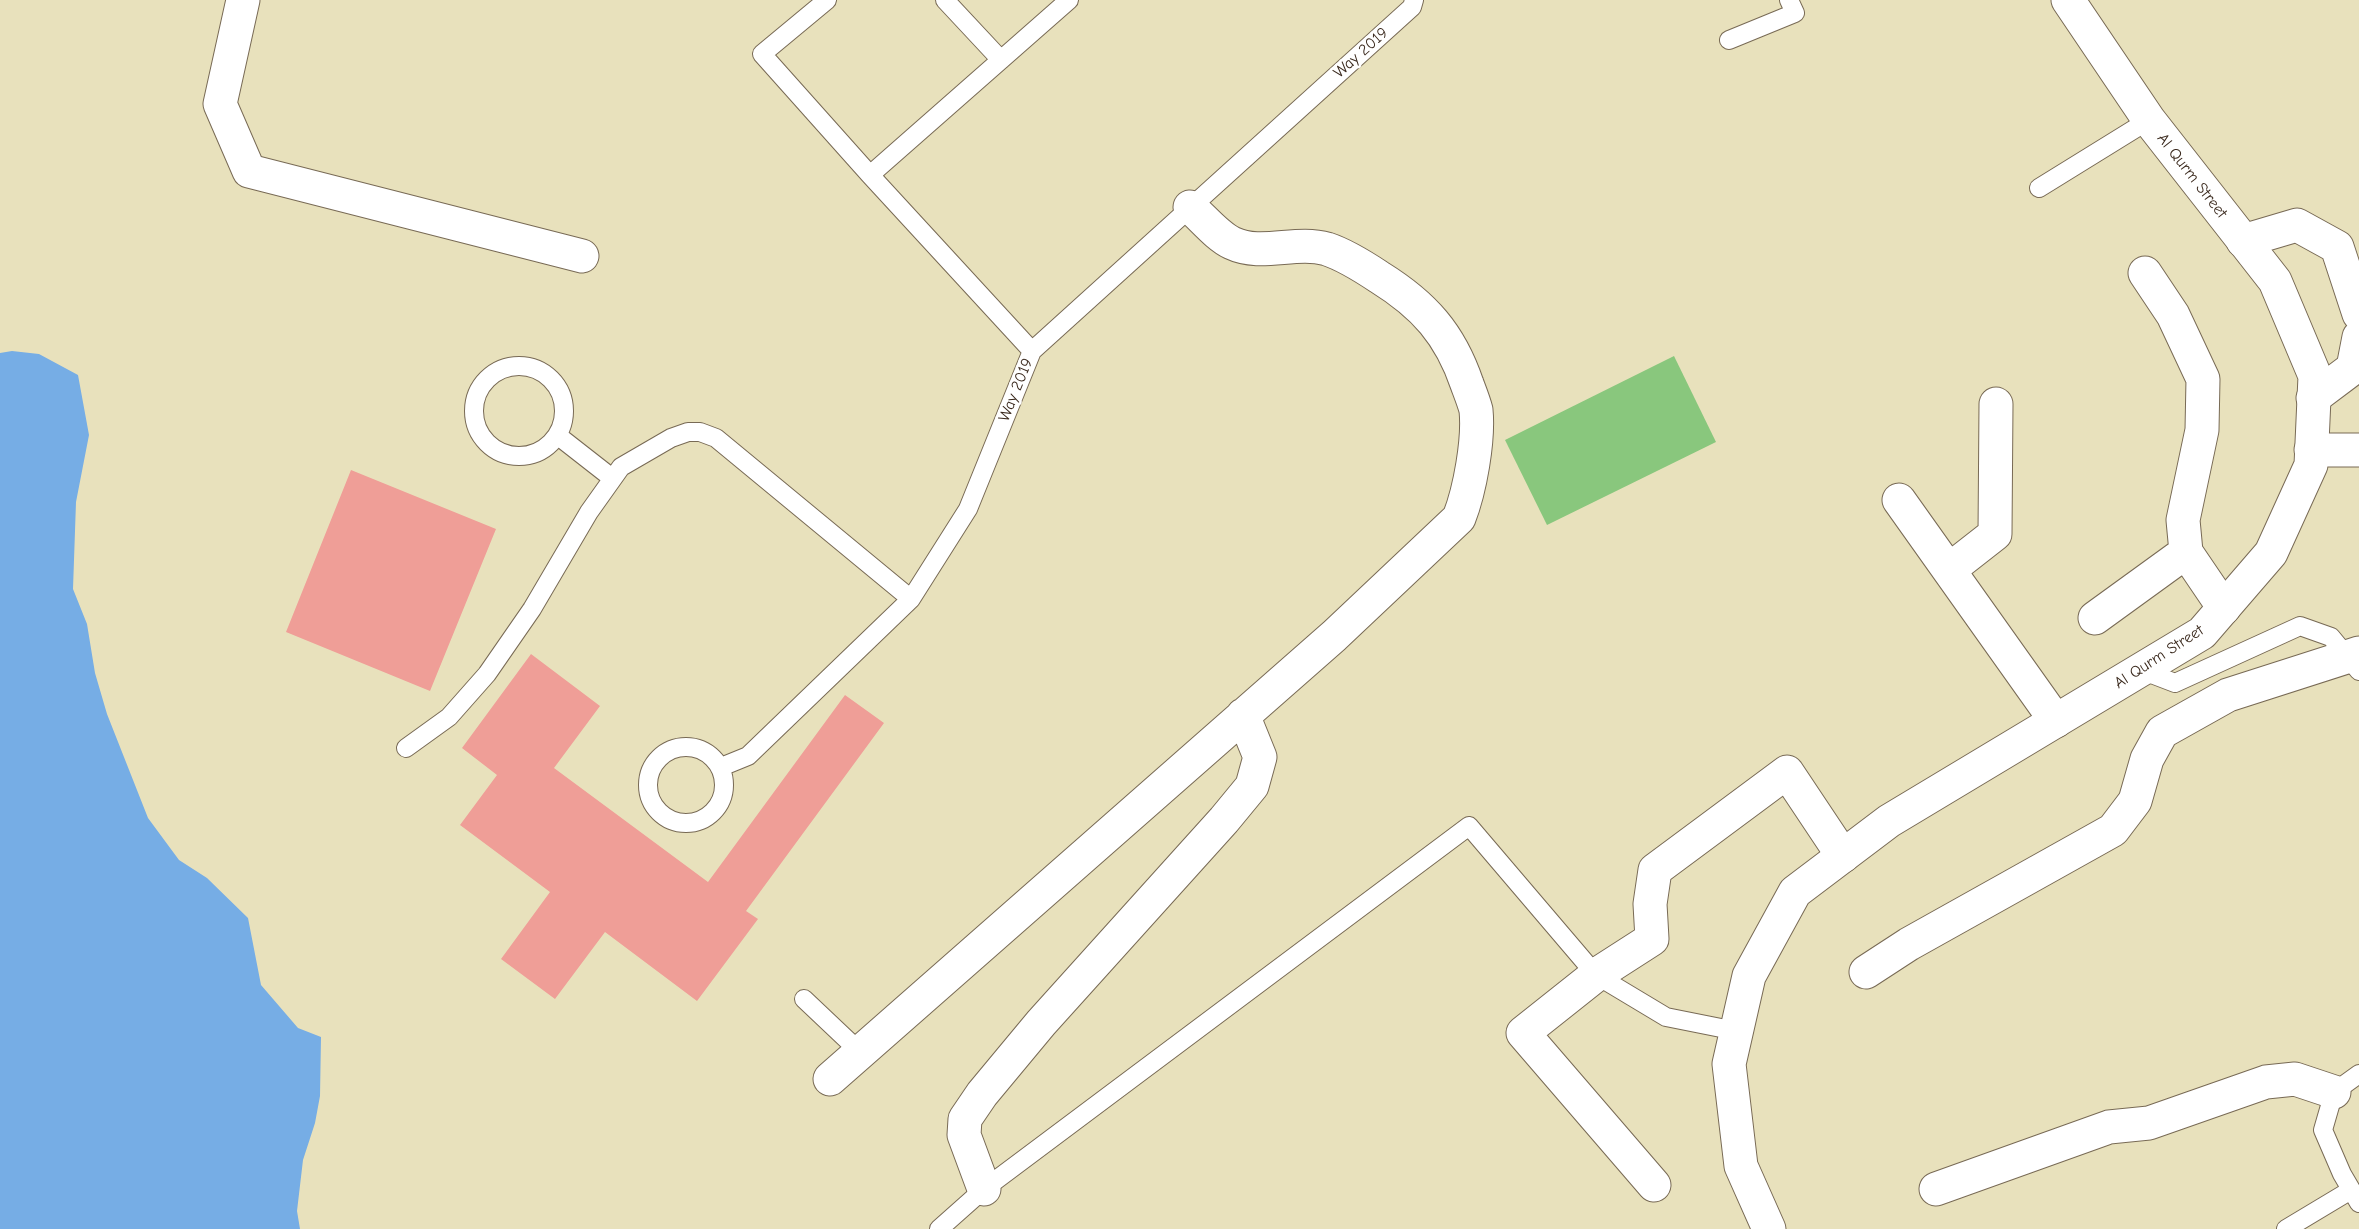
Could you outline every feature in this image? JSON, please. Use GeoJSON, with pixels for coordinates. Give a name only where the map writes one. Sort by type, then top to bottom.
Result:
{"type":"FeatureCollection","features":[{"type":"Feature","properties":{"kind":"street"},"geometry":{"type":"LineString","coordinates":[[243,0],[220,104],[249,171],[582,256]]}},
{"type":"Feature","properties":{"kind":"street","name":"Al Qurm Street"},"geometry":{"type":"LineString","coordinates":[[1768,1229],[1742,1166],[1729,1064],[1749,976],[1795,892],[1889,821],[2202,633],[2271,553],[2311,465],[2314,376],[2275,281],[2149,120],[2068,0]]}},
{"type":"Feature","properties":{"kind":"street"},"geometry":{"type":"LineString","coordinates":[[830,1079],[1334,636],[1459,518],[1468,494],[1474,452],[1476,410],[1461,366],[1443,332],[1405,294],[1365,268],[1326,249],[1286,246],[1251,249],[1231,243],[1191,207]]}},
{"type":"Feature","properties":{"kind":"street"},"geometry":{"type":"LineString","coordinates":[[2243,241],[2297,225],[2337,247],[2359,314]]}},
{"type":"Feature","properties":{"kind":"street"},"geometry":{"type":"LineString","coordinates":[[2145,273],[2173,315],[2202,379],[2202,430],[2184,520],[2186,552],[2224,608]]}},
{"type":"Feature","properties":{"kind":"street"},"geometry":{"type":"LineString","coordinates":[[2313,398],[2353,368],[2359,337]]}},
{"type":"Feature","properties":{"kind":"street"},"geometry":{"type":"LineString","coordinates":[[1949,570],[1995,534],[1996,404]]}},
{"type":"Feature","properties":{"kind":"street"},"geometry":{"type":"LineString","coordinates":[[2311,450],[2359,450]]}},
{"type":"Feature","properties":{"kind":"street"},"geometry":{"type":"LineString","coordinates":[[1899,500],[2056,721]]}},
{"type":"Feature","properties":{"kind":"street"},"geometry":{"type":"LineString","coordinates":[[2095,618],[2186,552]]}},
{"type":"Feature","properties":{"kind":"street"},"geometry":{"type":"LineString","coordinates":[[1866,972],[1909,944],[2113,830],[2135,801],[2147,759],[2162,732],[2228,695],[2355,661]]}},
{"type":"Feature","properties":{"kind":"street"},"geometry":{"type":"LineString","coordinates":[[984,1189],[964,1135],[965,1119],[982,1094],[1041,1023],[1252,786],[1260,757],[1243,715]]}},
{"type":"Feature","properties":{"kind":"street"},"geometry":{"type":"LineString","coordinates":[[1654,1185],[1523,1033],[1596,975],[1652,939],[1650,904],[1655,870],[1787,772],[1843,856]]}},
{"type":"Feature","properties":{"kind":"street"},"geometry":{"type":"LineString","coordinates":[[1936,1189],[2109,1127],[2149,1123],[2266,1082],[2295,1079],[2346,1083]]}},
{"type":"Feature","properties":{"kind":"lane"},"geometry":{"type":"LineString","coordinates":[[827,0],[762,54],[1032,351]]}},
{"type":"Feature","properties":{"kind":"lane"},"geometry":{"type":"LineString","coordinates":[[945,0],[1001,60]]}},
{"type":"Feature","properties":{"kind":"lane"},"geometry":{"type":"LineString","coordinates":[[870,175],[1069,0]]}},
{"type":"Feature","properties":{"kind":"lane","name":"Way 2019"},"geometry":{"type":"LineString","coordinates":[[721,767],[748,756],[911,599],[968,509],[1032,351],[1412,7],[1414,0]]}},
{"type":"Feature","properties":{"kind":"lane"},"geometry":{"type":"LineString","coordinates":[[1729,40],[1795,13],[1789,0]]}},
{"type":"Feature","properties":{"kind":"lane"},"geometry":{"type":"LineString","coordinates":[[2038,188],[2149,120]]}},
{"type":"Feature","properties":{"kind":"lane"},"geometry":{"type":"LineString","coordinates":[[510,366],[524,366],[538,370],[550,378],[559,390],[564,405],[563,421],[557,435],[548,447],[534,454],[518,457],[504,454],[490,446],[480,435],[473,407],[485,381],[496,372],[510,366]]}},
{"type":"Feature","properties":{"kind":"lane"},"geometry":{"type":"LineString","coordinates":[[406,748],[449,717],[487,674],[532,609],[589,512],[621,467],[670,438],[687,432],[700,432],[716,438],[911,599]]}},
{"type":"Feature","properties":{"kind":"lane"},"geometry":{"type":"LineString","coordinates":[[557,435],[612,478]]}},
{"type":"Feature","properties":{"kind":"lane"},"geometry":{"type":"LineString","coordinates":[[2141,670],[2175,683],[2300,626],[2331,638],[2355,661]]}},
{"type":"Feature","properties":{"kind":"lane"},"geometry":{"type":"LineString","coordinates":[[688,746],[708,752],[721,767],[725,788],[718,807],[703,820],[683,824],[664,818],[651,802],[646,782],[653,763],[668,750],[688,746]]}},
{"type":"Feature","properties":{"kind":"lane"},"geometry":{"type":"LineString","coordinates":[[939,1229],[984,1189],[1468,826],[1596,975],[1666,1017],[1736,1031]]}},
{"type":"Feature","properties":{"kind":"lane"},"geometry":{"type":"LineString","coordinates":[[804,999],[860,1052]]}},
{"type":"Feature","properties":{"kind":"lane"},"geometry":{"type":"LineString","coordinates":[[2286,1229],[2355,1197],[2342,1174],[2323,1130],[2346,1083]]}},
{"type":"Feature","properties":{"kind":"green space"},"geometry":{"type":"Polygon","coordinates":[[[1674,356],[1716,442],[1547,525],[1505,440],[1674,356]]]}},
{"type":"Feature","properties":{"kind":"water"},"geometry":{"type":"Polygon","coordinates":[[[12,351],[39,354],[78,375],[89,435],[76,502],[73,589],[87,624],[95,673],[107,714],[148,818],[179,860],[207,878],[248,918],[261,985],[298,1028],[321,1037],[320,1096],[315,1123],[303,1160],[297,1211],[300,1229],[0,1229],[0,353],[12,351]]]}},
{"type":"Feature","properties":{"kind":"building"},"geometry":{"type":"Polygon","coordinates":[[[351,470],[496,529],[430,691],[286,632],[351,470]]]}},
{"type":"Feature","properties":{"kind":"building"},"geometry":{"type":"Polygon","coordinates":[[[531,654],[600,706],[554,768],[708,882],[845,695],[884,723],[746,911],[758,919],[697,1001],[605,932],[555,999],[501,959],[550,892],[460,825],[497,775],[462,748],[531,654]]]}}]}
